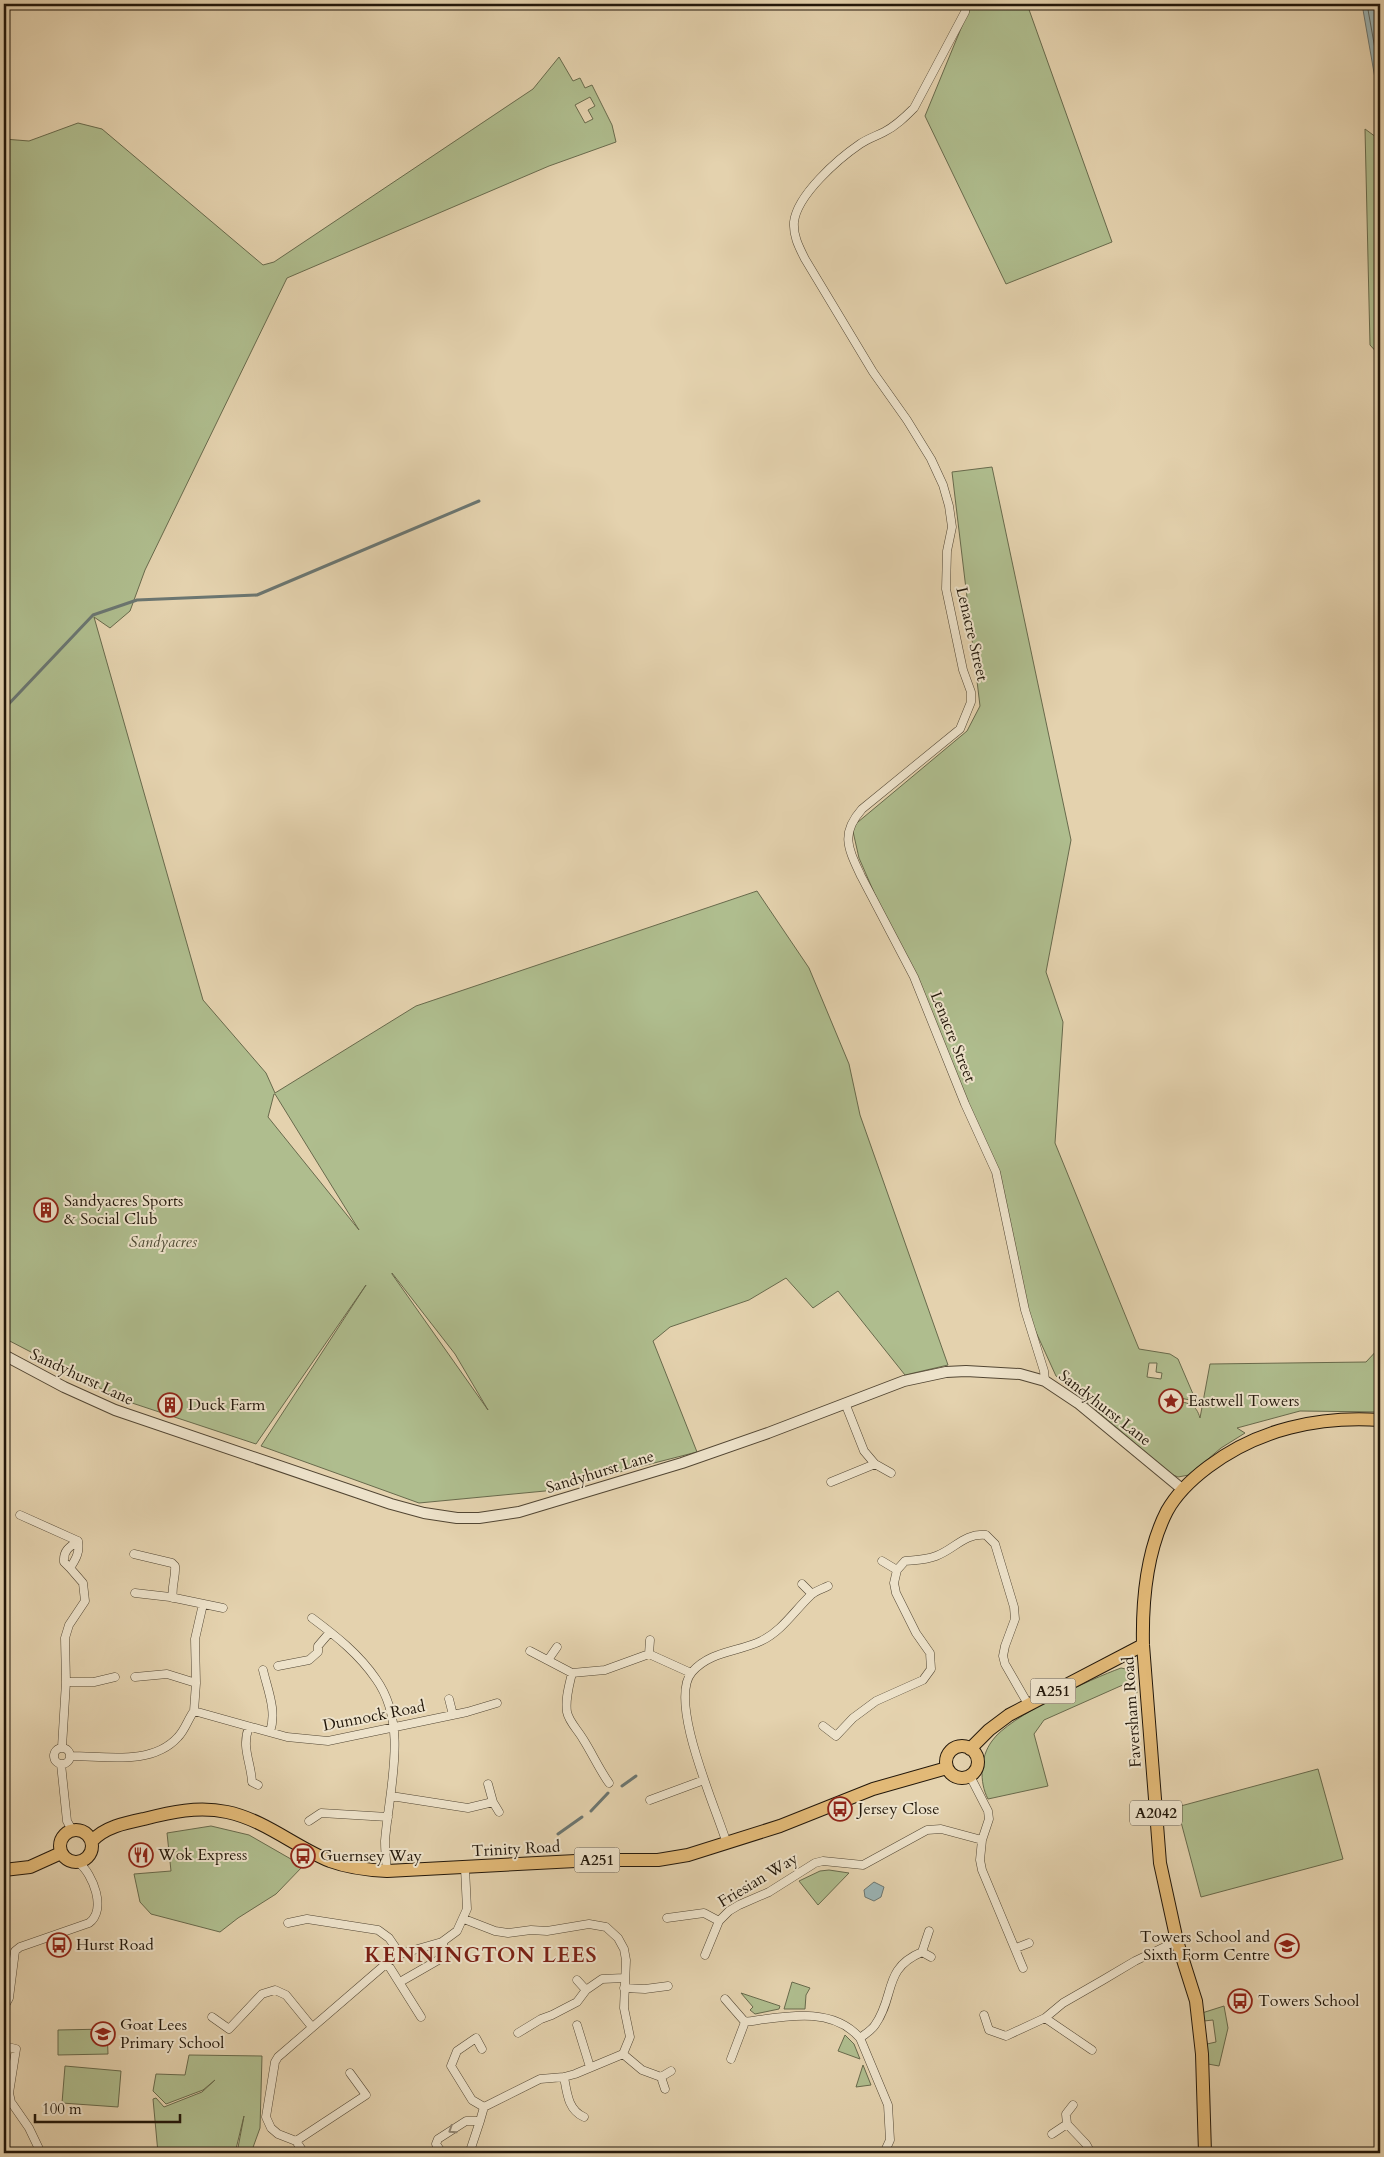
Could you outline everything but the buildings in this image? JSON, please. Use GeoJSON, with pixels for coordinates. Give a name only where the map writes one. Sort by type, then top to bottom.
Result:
{"type":"FeatureCollection","features":[{"type":"Feature","properties":{"kind":"main road","name":"Faversham Road"},"geometry":{"type":"LineString","coordinates":[[1205,2153],[1202,2054],[1196,2002],[1177,1941],[1160,1863],[1143,1645],[1144,1603],[1155,1540],[1167,1511],[1182,1489],[1217,1460],[1235,1448],[1261,1436],[1316,1422],[1380,1420]]}},
{"type":"Feature","properties":{"kind":"main road","name":"A251"},"geometry":{"type":"LineString","coordinates":[[947,1768],[947,1758],[952,1750],[961,1746],[970,1749],[989,1730],[1028,1704],[1143,1645]]}},
{"type":"Feature","properties":{"kind":"main road"},"geometry":{"type":"LineString","coordinates":[[947,1768],[957,1777],[970,1776],[977,1768],[978,1762],[977,1757],[970,1749]]}},
{"type":"Feature","properties":{"kind":"main road","name":"Trinity Road"},"geometry":{"type":"LineString","coordinates":[[79,1863],[90,1855],[92,1841],[101,1831],[168,1813],[192,1809],[225,1812],[256,1822],[330,1861],[349,1868],[387,1871],[595,1860],[658,1860],[688,1855],[727,1844],[780,1826],[872,1789],[947,1768]]}},
{"type":"Feature","properties":{"kind":"main road"},"geometry":{"type":"LineString","coordinates":[[79,1863],[68,1861],[61,1853],[61,1839],[72,1830],[82,1831],[92,1841]]}},
{"type":"Feature","properties":{"kind":"main road"},"geometry":{"type":"LineString","coordinates":[[4,1870],[30,1867],[61,1853]]}},
{"type":"Feature","properties":{"kind":"street","name":"Lenacre Street"},"geometry":{"type":"LineString","coordinates":[[966,4],[965,12],[914,108],[904,119],[885,132],[861,143],[829,168],[797,210],[794,232],[805,258],[873,372],[907,420],[931,460],[949,506],[952,527],[947,551],[946,589],[963,670],[971,692],[971,702],[960,728],[862,809],[848,828],[848,839],[853,858],[861,876],[914,977],[965,1104],[996,1172],[1026,1310],[1044,1371],[1045,1381]]}},
{"type":"Feature","properties":{"kind":"street","name":"Sandyhurst Lane"},"geometry":{"type":"LineString","coordinates":[[4,1355],[71,1391],[115,1410],[407,1509],[434,1516],[479,1518],[519,1512],[566,1499],[682,1463],[904,1381],[946,1372],[1001,1372],[1020,1374],[1045,1381],[1078,1403],[1182,1489]]}},
{"type":"Feature","properties":{"kind":"street"},"geometry":{"type":"LineString","coordinates":[[845,1403],[864,1452],[875,1464],[891,1473]]}},
{"type":"Feature","properties":{"kind":"street"},"geometry":{"type":"LineString","coordinates":[[831,1482],[875,1464]]}},
{"type":"Feature","properties":{"kind":"street"},"geometry":{"type":"LineString","coordinates":[[20,1515],[78,1541]]}},
{"type":"Feature","properties":{"kind":"street"},"geometry":{"type":"LineString","coordinates":[[823,1726],[836,1736],[852,1718],[876,1702],[923,1680],[929,1673],[930,1653],[916,1633],[896,1593],[894,1583],[897,1570],[906,1561],[925,1560],[938,1556],[970,1535],[986,1534],[995,1544],[1015,1619],[1003,1656],[1005,1664],[1028,1704]]}},
{"type":"Feature","properties":{"kind":"street"},"geometry":{"type":"LineString","coordinates":[[70,1568],[77,1558],[78,1541]]}},
{"type":"Feature","properties":{"kind":"street"},"geometry":{"type":"LineString","coordinates":[[62,1747],[66,1682],[65,1638],[69,1625],[85,1601],[82,1583],[64,1562],[64,1554],[69,1546],[78,1541]]}},
{"type":"Feature","properties":{"kind":"street"},"geometry":{"type":"LineString","coordinates":[[134,1554],[172,1563],[177,1567],[172,1590],[173,1598]]}},
{"type":"Feature","properties":{"kind":"street"},"geometry":{"type":"LineString","coordinates":[[882,1561],[897,1570]]}},
{"type":"Feature","properties":{"kind":"street"},"geometry":{"type":"LineString","coordinates":[[802,1584],[812,1594]]}},
{"type":"Feature","properties":{"kind":"street"},"geometry":{"type":"LineString","coordinates":[[727,1844],[704,1780],[684,1698],[686,1683],[691,1673],[713,1657],[761,1641],[782,1627],[812,1594],[828,1586]]}},
{"type":"Feature","properties":{"kind":"street"},"geometry":{"type":"LineString","coordinates":[[134,1593],[173,1598],[223,1608]]}},
{"type":"Feature","properties":{"kind":"street"},"geometry":{"type":"LineString","coordinates":[[71,1756],[142,1756],[158,1752],[179,1736],[194,1711],[196,1683],[195,1639],[202,1604]]}},
{"type":"Feature","properties":{"kind":"street"},"geometry":{"type":"LineString","coordinates":[[312,1618],[360,1658],[378,1680],[386,1698],[394,1740],[385,1843],[387,1871]]}},
{"type":"Feature","properties":{"kind":"street"},"geometry":{"type":"LineString","coordinates":[[278,1666],[309,1660],[318,1652],[318,1646],[330,1632]]}},
{"type":"Feature","properties":{"kind":"street"},"geometry":{"type":"LineString","coordinates":[[649,1654],[650,1640]]}},
{"type":"Feature","properties":{"kind":"street"},"geometry":{"type":"LineString","coordinates":[[548,1660],[557,1647]]}},
{"type":"Feature","properties":{"kind":"street"},"geometry":{"type":"LineString","coordinates":[[530,1651],[572,1673],[605,1670],[649,1654],[691,1673]]}},
{"type":"Feature","properties":{"kind":"street"},"geometry":{"type":"LineString","coordinates":[[263,1670],[274,1713],[274,1721],[270,1732]]}},
{"type":"Feature","properties":{"kind":"street"},"geometry":{"type":"LineString","coordinates":[[572,1673],[567,1695],[570,1721],[584,1741],[594,1762],[609,1783]]}},
{"type":"Feature","properties":{"kind":"street"},"geometry":{"type":"LineString","coordinates":[[135,1677],[167,1674],[196,1683]]}},
{"type":"Feature","properties":{"kind":"street"},"geometry":{"type":"LineString","coordinates":[[66,1682],[94,1682],[115,1677]]}},
{"type":"Feature","properties":{"kind":"street"},"geometry":{"type":"LineString","coordinates":[[449,1699],[453,1715]]}},
{"type":"Feature","properties":{"kind":"street","name":"Dunnock Road"},"geometry":{"type":"LineString","coordinates":[[194,1711],[305,1740],[328,1741],[453,1715],[497,1703]]}},
{"type":"Feature","properties":{"kind":"street"},"geometry":{"type":"LineString","coordinates":[[249,1726],[244,1741],[252,1782],[258,1785]]}},
{"type":"Feature","properties":{"kind":"street"},"geometry":{"type":"LineString","coordinates":[[62,1747],[69,1751],[71,1756]]}},
{"type":"Feature","properties":{"kind":"street"},"geometry":{"type":"LineString","coordinates":[[62,1747],[54,1753],[56,1761],[60,1764],[67,1821],[72,1830]]}},
{"type":"Feature","properties":{"kind":"street"},"geometry":{"type":"LineString","coordinates":[[60,1764],[68,1762],[71,1756]]}},
{"type":"Feature","properties":{"kind":"street"},"geometry":{"type":"LineString","coordinates":[[970,1776],[988,1811],[989,1819],[982,1840],[980,1860],[982,1870],[1023,1968]]}},
{"type":"Feature","properties":{"kind":"street"},"geometry":{"type":"LineString","coordinates":[[650,1800],[704,1780]]}},
{"type":"Feature","properties":{"kind":"street"},"geometry":{"type":"LineString","coordinates":[[488,1784],[493,1802],[499,1812]]}},
{"type":"Feature","properties":{"kind":"street"},"geometry":{"type":"LineString","coordinates":[[390,1796],[468,1808],[493,1802]]}},
{"type":"Feature","properties":{"kind":"street"},"geometry":{"type":"LineString","coordinates":[[309,1820],[321,1813],[388,1817]]}},
{"type":"Feature","properties":{"kind":"street","name":"Friesian Way"},"geometry":{"type":"LineString","coordinates":[[705,1955],[719,1921],[739,1905],[769,1892],[815,1863],[862,1865],[928,1830],[941,1829],[982,1840]]}},
{"type":"Feature","properties":{"kind":"street"},"geometry":{"type":"LineString","coordinates":[[4,2007],[8,1998],[15,1951],[20,1947],[89,1922],[96,1915],[98,1903],[87,1869],[79,1863]]}},
{"type":"Feature","properties":{"kind":"street"},"geometry":{"type":"LineString","coordinates":[[304,2153],[296,2140],[278,2134],[266,2117],[278,2057],[387,1963],[400,1954],[442,1942],[457,1931],[464,1919],[467,1901],[465,1868]]}},
{"type":"Feature","properties":{"kind":"street","name":"Friesian Way"},"geometry":{"type":"LineString","coordinates":[[667,1918],[704,1912],[719,1921]]}},
{"type":"Feature","properties":{"kind":"street"},"geometry":{"type":"LineString","coordinates":[[288,1923],[307,1918],[378,1930],[389,1938],[400,1954]]}},
{"type":"Feature","properties":{"kind":"street"},"geometry":{"type":"LineString","coordinates":[[464,1919],[495,1931],[508,1933],[531,1930],[547,1931],[589,1924],[606,1927],[618,1938],[624,1949],[626,1964],[624,2008],[630,2037],[623,2054],[564,2077],[540,2078],[484,2107],[470,2151],[467,2153]]}},
{"type":"Feature","properties":{"kind":"street"},"geometry":{"type":"LineString","coordinates":[[922,1952],[928,1931]]}},
{"type":"Feature","properties":{"kind":"street"},"geometry":{"type":"LineString","coordinates":[[984,2015],[989,2030],[1006,2036],[1046,2018],[1064,2003],[1095,1984],[1135,1961],[1177,1941]]}},
{"type":"Feature","properties":{"kind":"street"},"geometry":{"type":"LineString","coordinates":[[400,1982],[447,1955],[442,1942]]}},
{"type":"Feature","properties":{"kind":"street"},"geometry":{"type":"LineString","coordinates":[[1016,1948],[1029,1943]]}},
{"type":"Feature","properties":{"kind":"street"},"geometry":{"type":"LineString","coordinates":[[922,1952],[931,1957]]}},
{"type":"Feature","properties":{"kind":"street"},"geometry":{"type":"LineString","coordinates":[[860,2038],[874,2026],[881,2015],[891,1981],[896,1971],[912,1956],[922,1952]]}},
{"type":"Feature","properties":{"kind":"street"},"geometry":{"type":"LineString","coordinates":[[387,1963],[421,2017]]}},
{"type":"Feature","properties":{"kind":"street"},"geometry":{"type":"LineString","coordinates":[[518,2033],[541,2019],[577,2002],[586,1990],[602,1979],[624,1978]]}},
{"type":"Feature","properties":{"kind":"street"},"geometry":{"type":"LineString","coordinates":[[577,1980],[586,1990]]}},
{"type":"Feature","properties":{"kind":"street"},"geometry":{"type":"LineString","coordinates":[[624,1988],[645,1989],[668,1986]]}},
{"type":"Feature","properties":{"kind":"street"},"geometry":{"type":"LineString","coordinates":[[212,2017],[229,2029],[262,1994],[275,1990],[286,1995],[312,2027]]}},
{"type":"Feature","properties":{"kind":"street"},"geometry":{"type":"LineString","coordinates":[[725,1999],[745,2022]]}},
{"type":"Feature","properties":{"kind":"street"},"geometry":{"type":"LineString","coordinates":[[745,2022],[780,2016],[833,2019],[852,2029],[860,2038],[888,2105],[890,2140],[884,2153]]}},
{"type":"Feature","properties":{"kind":"street"},"geometry":{"type":"LineString","coordinates":[[1046,2018],[1092,2050]]}},
{"type":"Feature","properties":{"kind":"street"},"geometry":{"type":"LineString","coordinates":[[731,2060],[745,2022]]}},
{"type":"Feature","properties":{"kind":"street"},"geometry":{"type":"LineString","coordinates":[[577,2024],[590,2067]]}},
{"type":"Feature","properties":{"kind":"street"},"geometry":{"type":"LineString","coordinates":[[482,2049],[476,2038],[457,2051],[451,2066],[472,2100],[484,2107]]}},
{"type":"Feature","properties":{"kind":"street"},"geometry":{"type":"LineString","coordinates":[[4,2046],[16,2049],[9,2093],[11,2102],[29,2128],[40,2153]]}},
{"type":"Feature","properties":{"kind":"street"},"geometry":{"type":"LineString","coordinates":[[623,2054],[642,2070],[661,2077]]}},
{"type":"Feature","properties":{"kind":"street"},"geometry":{"type":"LineString","coordinates":[[4,2064],[13,2066]]}},
{"type":"Feature","properties":{"kind":"street"},"geometry":{"type":"LineString","coordinates":[[661,2077],[671,2071]]}},
{"type":"Feature","properties":{"kind":"street"},"geometry":{"type":"LineString","coordinates":[[296,2140],[366,2095],[350,2073]]}},
{"type":"Feature","properties":{"kind":"street"},"geometry":{"type":"LineString","coordinates":[[564,2077],[568,2101],[576,2114],[584,2117]]}},
{"type":"Feature","properties":{"kind":"street"},"geometry":{"type":"LineString","coordinates":[[661,2077],[665,2089]]}},
{"type":"Feature","properties":{"kind":"street"},"geometry":{"type":"LineString","coordinates":[[1073,2105],[1066,2114],[1067,2124],[1086,2144],[1091,2153]]}},
{"type":"Feature","properties":{"kind":"street"},"geometry":{"type":"LineString","coordinates":[[442,2153],[436,2144],[438,2139],[466,2121],[480,2121]]}},
{"type":"Feature","properties":{"kind":"street"},"geometry":{"type":"LineString","coordinates":[[1052,2134],[1067,2124]]}},
{"type":"Feature","properties":{"kind":"green space"},"geometry":{"type":"Polygon","coordinates":[[[971,4],[1027,4],[1112,242],[1006,284],[925,116],[971,4]]]}},
{"type":"Feature","properties":{"kind":"green space","name":"Sandyacres"},"geometry":{"type":"Polygon","coordinates":[[[559,57],[573,81],[580,78],[585,88],[592,85],[612,125],[616,142],[549,166],[287,278],[145,570],[130,611],[110,628],[94,617],[203,1000],[266,1073],[275,1093],[416,1006],[757,891],[809,968],[849,1064],[860,1115],[948,1365],[905,1375],[838,1291],[813,1308],[786,1278],[749,1300],[670,1327],[653,1341],[697,1452],[545,1491],[419,1503],[261,1446],[366,1285],[256,1444],[123,1400],[4,1338],[4,139],[29,141],[78,123],[102,129],[263,265],[274,262],[533,89],[559,57]],[[590,97],[575,105],[585,123],[593,119],[588,110],[595,106],[590,97]],[[275,1094],[268,1117],[359,1230],[275,1094]],[[392,1274],[488,1410],[455,1354],[392,1274]]]}},
{"type":"Feature","properties":{"kind":"green space"},"geometry":{"type":"Polygon","coordinates":[[[1365,129],[1380,140],[1380,356],[1370,345],[1365,129]]]}},
{"type":"Feature","properties":{"kind":"green space"},"geometry":{"type":"Polygon","coordinates":[[[992,467],[1071,840],[1046,972],[1063,1022],[1055,1143],[1139,1349],[1170,1354],[1178,1359],[1196,1401],[1163,1395],[1162,1399],[1166,1401],[1166,1405],[1176,1406],[1176,1401],[1191,1405],[1200,1418],[1210,1364],[1366,1362],[1380,1347],[1380,1412],[1300,1411],[1237,1428],[1245,1433],[1221,1448],[1189,1475],[1178,1477],[1171,1474],[1056,1376],[1030,1319],[999,1170],[965,1101],[859,858],[852,827],[967,731],[980,706],[952,472],[992,467]],[[1149,1363],[1147,1377],[1161,1379],[1162,1373],[1156,1372],[1157,1363],[1149,1363]]]}},
{"type":"Feature","properties":{"kind":"green space"},"geometry":{"type":"Polygon","coordinates":[[[1121,1668],[1131,1673],[1137,1693],[1125,1684],[1044,1720],[1034,1734],[1048,1786],[988,1799],[983,1785],[983,1762],[988,1747],[1001,1731],[1052,1699],[1121,1668]]]}},
{"type":"Feature","properties":{"kind":"green space"},"geometry":{"type":"Polygon","coordinates":[[[1318,1769],[1343,1859],[1201,1897],[1177,1807],[1318,1769]]]}},
{"type":"Feature","properties":{"kind":"green space"},"geometry":{"type":"Polygon","coordinates":[[[211,1826],[249,1835],[303,1866],[276,1894],[220,1932],[151,1914],[140,1902],[134,1874],[171,1871],[167,1833],[211,1826]]]}},
{"type":"Feature","properties":{"kind":"green space"},"geometry":{"type":"Polygon","coordinates":[[[829,1870],[849,1873],[818,1905],[799,1881],[820,1871],[829,1870]]]}},
{"type":"Feature","properties":{"kind":"green space"},"geometry":{"type":"Polygon","coordinates":[[[792,1982],[810,1988],[806,1995],[805,2009],[784,2009],[792,1982]]]}},
{"type":"Feature","properties":{"kind":"green space"},"geometry":{"type":"Polygon","coordinates":[[[741,1993],[780,2006],[779,2009],[755,2014],[750,2010],[753,2007],[741,1993]]]}},
{"type":"Feature","properties":{"kind":"green space"},"geometry":{"type":"Polygon","coordinates":[[[1224,2006],[1228,2028],[1219,2066],[1208,2064],[1202,2013],[1224,2006]],[[1213,2020],[1204,2021],[1207,2044],[1216,2042],[1213,2020]]]}},
{"type":"Feature","properties":{"kind":"green space"},"geometry":{"type":"Polygon","coordinates":[[[107,2029],[108,2054],[58,2055],[58,2030],[107,2029]]]}},
{"type":"Feature","properties":{"kind":"green space"},"geometry":{"type":"Polygon","coordinates":[[[845,2035],[854,2044],[860,2059],[838,2051],[845,2035]]]}},
{"type":"Feature","properties":{"kind":"green space"},"geometry":{"type":"Polygon","coordinates":[[[189,2055],[262,2056],[260,2128],[251,2153],[237,2153],[244,2116],[235,2153],[158,2153],[153,2099],[156,2098],[164,2107],[202,2092],[215,2080],[203,2090],[166,2104],[153,2091],[156,2074],[185,2075],[189,2055]]]}},
{"type":"Feature","properties":{"kind":"green space"},"geometry":{"type":"Polygon","coordinates":[[[863,2065],[871,2085],[856,2087],[863,2065]]]}},
{"type":"Feature","properties":{"kind":"green space"},"geometry":{"type":"Polygon","coordinates":[[[65,2066],[121,2071],[118,2107],[62,2103],[65,2066]]]}},
{"type":"Feature","properties":{"kind":"water"},"geometry":{"type":"Polygon","coordinates":[[[1362,4],[1380,4],[1380,107],[1362,4]]]}},
{"type":"Feature","properties":{"kind":"water"},"geometry":{"type":"Polygon","coordinates":[[[874,1882],[884,1887],[881,1897],[874,1901],[865,1897],[864,1890],[874,1882]]]}},
{"type":"Feature","properties":{"kind":"waterway"},"geometry":{"type":"LineString","coordinates":[[4,709],[93,615],[137,600],[257,595],[479,501]]}},
{"type":"Feature","properties":{"kind":"waterway"},"geometry":{"type":"LineString","coordinates":[[622,1786],[636,1776]]}},
{"type":"Feature","properties":{"kind":"waterway"},"geometry":{"type":"LineString","coordinates":[[591,1811],[608,1793]]}},
{"type":"Feature","properties":{"kind":"waterway"},"geometry":{"type":"LineString","coordinates":[[558,1834],[582,1817]]}},
{"type":"Feature","properties":{"kind":"place","name":"Sandyacres Sports & Social Club"},"geometry":{"type":"Point","coordinates":[46,1210]}},
{"type":"Feature","properties":{"kind":"place","name":"Eastwell Towers"},"geometry":{"type":"Point","coordinates":[1171,1401]}},
{"type":"Feature","properties":{"kind":"place","name":"Duck Farm"},"geometry":{"type":"Point","coordinates":[170,1405]}},
{"type":"Feature","properties":{"kind":"place","name":"Jersey Close"},"geometry":{"type":"Point","coordinates":[840,1809]}},
{"type":"Feature","properties":{"kind":"place","name":"Wok Express"},"geometry":{"type":"Point","coordinates":[141,1855]}},
{"type":"Feature","properties":{"kind":"place","name":"Guernsey Way"},"geometry":{"type":"Point","coordinates":[303,1856]}},
{"type":"Feature","properties":{"kind":"place","name":"Hurst Road"},"geometry":{"type":"Point","coordinates":[59,1945]}},
{"type":"Feature","properties":{"kind":"place","name":"Towers School and Sixth Form Centre"},"geometry":{"type":"Point","coordinates":[1287,1946]}},
{"type":"Feature","properties":{"kind":"place","name":"Towers School"},"geometry":{"type":"Point","coordinates":[1240,2001]}},
{"type":"Feature","properties":{"kind":"place","name":"Goat Lees Primary School"},"geometry":{"type":"Point","coordinates":[103,2034]}},
{"type":"Feature","properties":{"kind":"district","name":"KENNINGTON LEES"},"geometry":{"type":"Point","coordinates":[481,1955]}}]}
